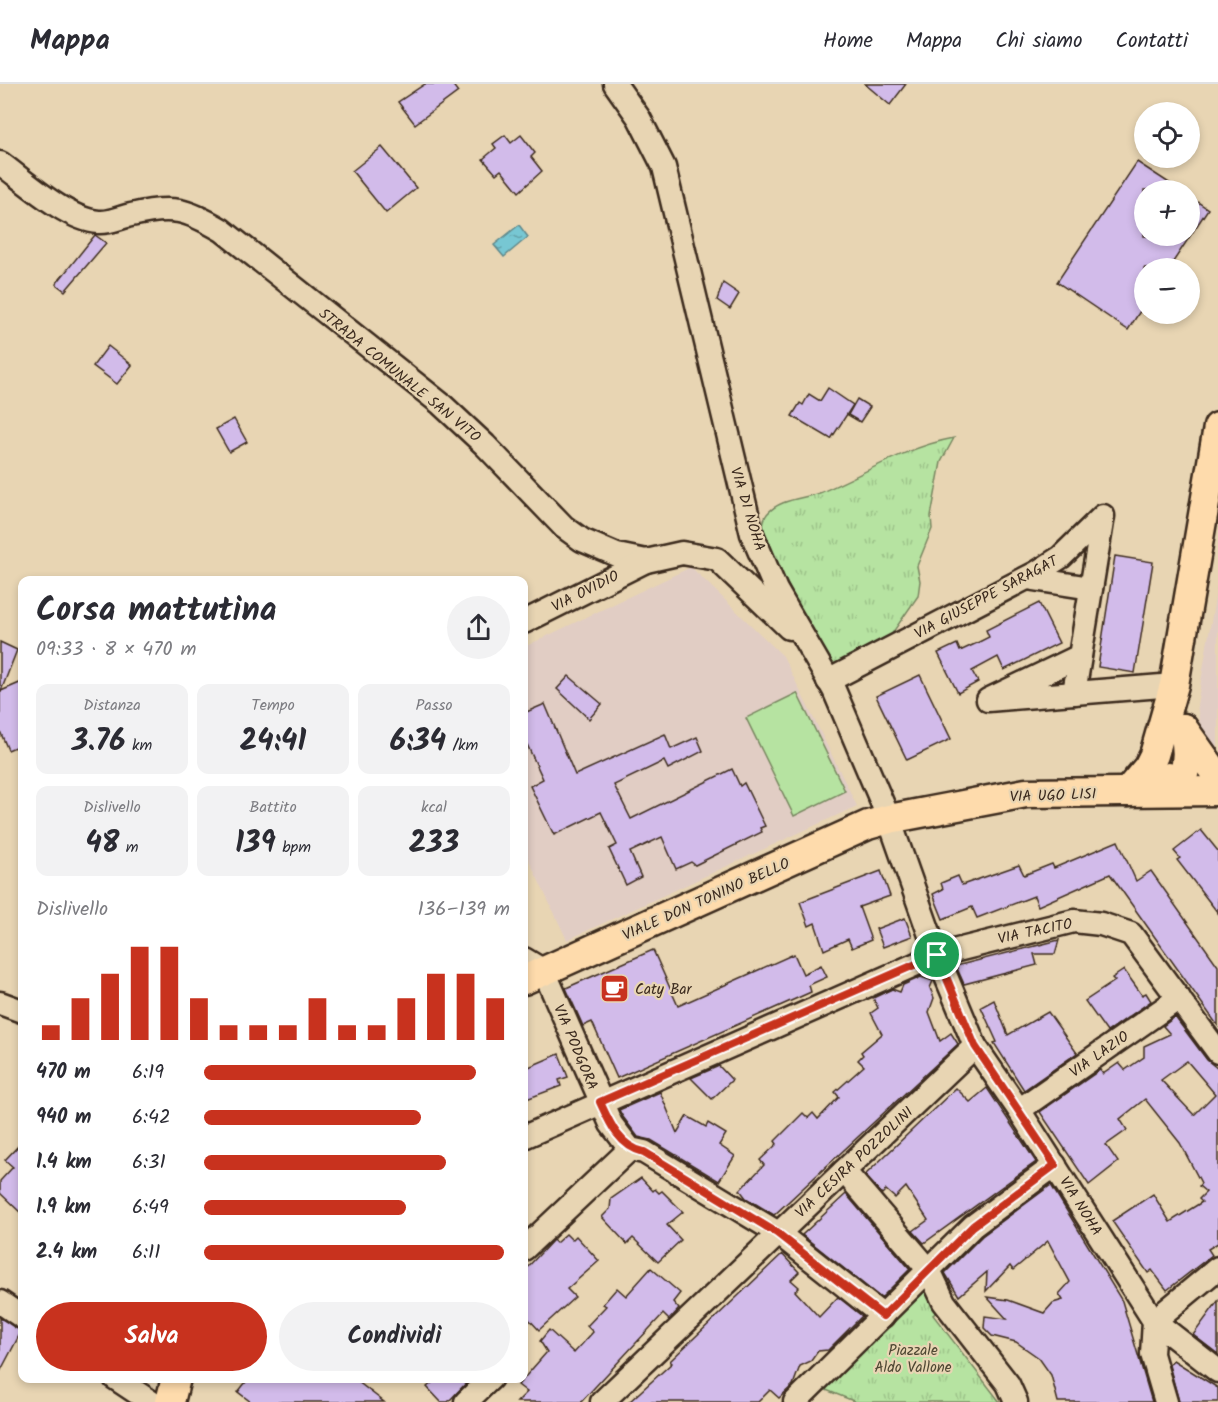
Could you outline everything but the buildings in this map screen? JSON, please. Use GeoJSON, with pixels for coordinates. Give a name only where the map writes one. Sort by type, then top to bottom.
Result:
{"type":"FeatureCollection","features":[{"type":"Feature","properties":{"kind":"main road"},"geometry":{"type":"LineString","coordinates":[[1176,790],[1168,776],[1174,686],[1218,427]]}},
{"type":"Feature","properties":{"kind":"main road"},"geometry":{"type":"LineString","coordinates":[[1173,723],[1218,777]]}},
{"type":"Feature","properties":{"kind":"main road"},"geometry":{"type":"LineString","coordinates":[[1127,792],[1148,767],[1173,723]]}},
{"type":"Feature","properties":{"kind":"main road","name":"VIA UGO LISI"},"geometry":{"type":"LineString","coordinates":[[889,819],[1026,793],[1218,791]]}},
{"type":"Feature","properties":{"kind":"main road","name":"VIALE DON TONINO BELLO"},"geometry":{"type":"LineString","coordinates":[[530,970],[868,825],[889,819]]}},
{"type":"Feature","properties":{"kind":"main road"},"geometry":{"type":"LineString","coordinates":[[170,1402],[175,1383]]}},
{"type":"Feature","properties":{"kind":"street","name":"VIA DI NOHA"},"geometry":{"type":"LineString","coordinates":[[615,84],[639,118],[664,167],[752,534],[776,590],[828,681],[889,819],[937,955]]}},
{"type":"Feature","properties":{"kind":"street","name":"STRADA COMUNALE SAN VITO"},"geometry":{"type":"LineString","coordinates":[[0,163],[66,210],[83,218],[100,223],[174,208],[192,213],[222,230],[441,404],[485,445],[564,527],[582,540],[617,555],[646,561],[682,553],[717,559],[807,645]]}},
{"type":"Feature","properties":{"kind":"street","name":"VIA GIUSEPPE SARAGAT"},"geometry":{"type":"LineString","coordinates":[[828,681],[1027,578],[1061,557],[1103,516],[1074,693]]}},
{"type":"Feature","properties":{"kind":"street","name":"VIA OVIDIO"},"geometry":{"type":"LineString","coordinates":[[528,620],[646,561]]}},
{"type":"Feature","properties":{"kind":"street"},"geometry":{"type":"LineString","coordinates":[[1027,578],[1091,588]]}},
{"type":"Feature","properties":{"kind":"street"},"geometry":{"type":"LineString","coordinates":[[1080,656],[988,700],[1174,686]]}},
{"type":"Feature","properties":{"kind":"street","name":"VIA TACITO"},"geometry":{"type":"LineString","coordinates":[[528,1135],[937,955],[1074,921],[1101,924],[1131,934],[1218,1052]]}},
{"type":"Feature","properties":{"kind":"street","name":"VIA NOHA"},"geometry":{"type":"LineString","coordinates":[[937,955],[975,1046],[1055,1165],[1154,1322]]}},
{"type":"Feature","properties":{"kind":"street","name":"VIA PODGORA"},"geometry":{"type":"LineString","coordinates":[[530,970],[611,1124],[630,1149]]}},
{"type":"Feature","properties":{"kind":"street","name":"VIA LAZIO"},"geometry":{"type":"LineString","coordinates":[[1019,1110],[1179,998]]}},
{"type":"Feature","properties":{"kind":"street"},"geometry":{"type":"LineString","coordinates":[[0,1003],[18,1010]]}},
{"type":"Feature","properties":{"kind":"street","name":"VIA CESIRA POZZOLINI"},"geometry":{"type":"LineString","coordinates":[[602,1402],[975,1046]]}},
{"type":"Feature","properties":{"kind":"street"},"geometry":{"type":"LineString","coordinates":[[528,1245],[630,1149],[644,1152],[777,1233],[883,1316]]}},
{"type":"Feature","properties":{"kind":"street"},"geometry":{"type":"LineString","coordinates":[[807,1399],[883,1316],[973,1226],[1055,1165]]}},
{"type":"Feature","properties":{"kind":"street"},"geometry":{"type":"LineString","coordinates":[[844,1171],[929,1270],[944,1302],[1008,1384],[1016,1402]]}},
{"type":"Feature","properties":{"kind":"street"},"geometry":{"type":"LineString","coordinates":[[1166,1402],[1152,1354],[1154,1322],[1218,1268]]}},
{"type":"Feature","properties":{"kind":"street"},"geometry":{"type":"LineString","coordinates":[[0,1302],[18,1314]]}},
{"type":"Feature","properties":{"kind":"street"},"geometry":{"type":"LineString","coordinates":[[1154,1322],[1218,1371]]}},
{"type":"Feature","properties":{"kind":"street"},"geometry":{"type":"LineString","coordinates":[[122,1383],[151,1402]]}},
{"type":"Feature","properties":{"kind":"street"},"geometry":{"type":"LineString","coordinates":[[466,1402],[485,1383]]}},
{"type":"Feature","properties":{"kind":"shaded area"},"geometry":{"type":"Polygon","coordinates":[[[691,567],[783,656],[857,806],[567,940],[528,858],[528,645],[691,567]]]}},
{"type":"Feature","properties":{"kind":"shaded area"},"geometry":{"type":"Polygon","coordinates":[[[1218,580],[1218,749],[1200,726],[1197,705],[1218,580]]]}},
{"type":"Feature","properties":{"kind":"green space"},"geometry":{"type":"Polygon","coordinates":[[[954,438],[941,462],[931,516],[932,529],[917,566],[920,581],[918,596],[891,635],[830,667],[763,536],[765,516],[772,509],[786,502],[822,492],[903,454],[954,438]]]}},
{"type":"Feature","properties":{"kind":"green space"},"geometry":{"type":"Polygon","coordinates":[[[797,693],[845,791],[794,816],[746,718],[797,693]]]}},
{"type":"Feature","properties":{"kind":"green space","name":"Piazzale Aldo Vallone"},"geometry":{"type":"Polygon","coordinates":[[[926,1287],[943,1307],[933,1315],[1000,1402],[856,1402],[821,1388],[926,1287]]]}},
{"type":"Feature","properties":{"kind":"water"},"geometry":{"type":"Polygon","coordinates":[[[519,225],[528,237],[504,257],[494,245],[519,225]]]}},
{"type":"Feature","properties":{"kind":"place","name":"Caty Bar"},"geometry":{"type":"Point","coordinates":[614,989]}},
{"type":"Feature","properties":{"kind":"route"},"geometry":{"type":"LineString","coordinates":[[937,955],[975,1046],[1055,1165],[973,1226],[883,1316],[777,1233],[644,1152],[630,1149],[611,1124],[600,1102],[668,1073],[937,955]]}}]}
